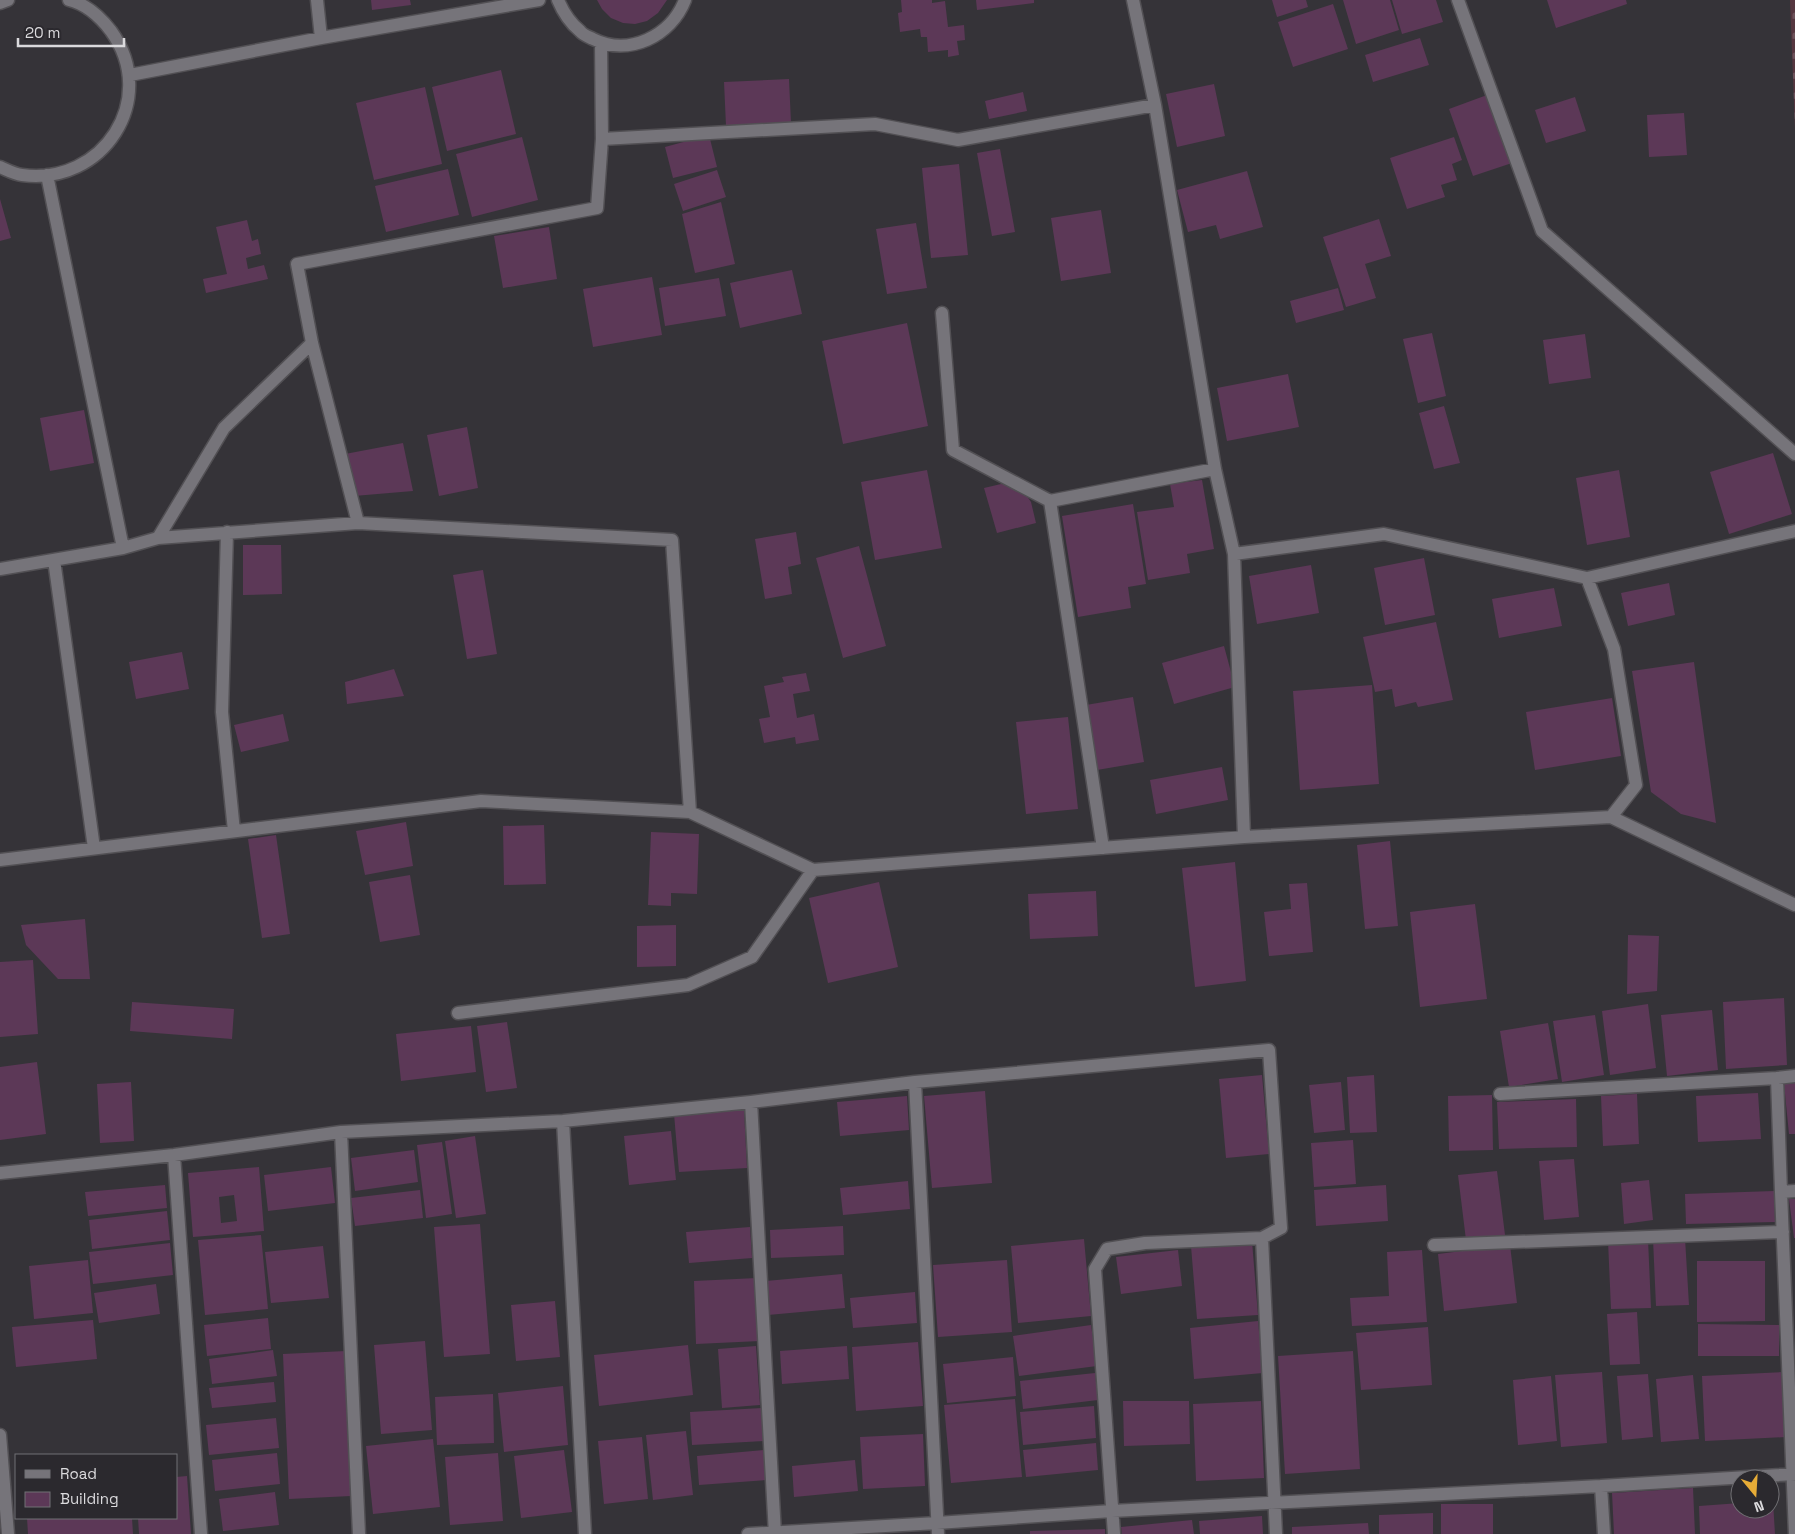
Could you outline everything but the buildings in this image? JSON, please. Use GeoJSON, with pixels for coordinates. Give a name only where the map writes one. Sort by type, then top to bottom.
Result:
{"type":"FeatureCollection","features":[{"type":"Feature","properties":{"kind":"street"},"geometry":{"type":"LineString","coordinates":[[0,3],[8,0]]}},
{"type":"Feature","properties":{"kind":"street"},"geometry":{"type":"LineString","coordinates":[[0,168],[21,175],[47,175],[75,168],[99,153],[118,131],[128,104],[130,75],[121,45],[103,20],[77,2],[70,0]]}},
{"type":"Feature","properties":{"kind":"street"},"geometry":{"type":"LineString","coordinates":[[317,0],[321,38]]}},
{"type":"Feature","properties":{"kind":"street"},"geometry":{"type":"LineString","coordinates":[[130,75],[321,38],[539,0]]}},
{"type":"Feature","properties":{"kind":"street"},"geometry":{"type":"LineString","coordinates":[[558,0],[566,17],[581,33],[601,42],[621,46],[641,43],[660,34],[674,20],[684,0]]}},
{"type":"Feature","properties":{"kind":"street"},"geometry":{"type":"LineString","coordinates":[[1133,0],[1155,105],[1215,468],[1234,554],[1244,837]]}},
{"type":"Feature","properties":{"kind":"street"},"geometry":{"type":"LineString","coordinates":[[1458,0],[1542,231],[1795,454]]}},
{"type":"Feature","properties":{"kind":"street"},"geometry":{"type":"LineString","coordinates":[[358,523],[312,343],[297,264],[597,208],[602,139],[601,42]]}},
{"type":"Feature","properties":{"kind":"street"},"geometry":{"type":"LineString","coordinates":[[602,139],[875,124],[958,140],[1155,105]]}},
{"type":"Feature","properties":{"kind":"street"},"geometry":{"type":"LineString","coordinates":[[47,175],[123,548]]}},
{"type":"Feature","properties":{"kind":"street"},"geometry":{"type":"LineString","coordinates":[[942,313],[953,450],[1050,501],[1215,468]]}},
{"type":"Feature","properties":{"kind":"street"},"geometry":{"type":"LineString","coordinates":[[158,538],[224,428],[312,343]]}},
{"type":"Feature","properties":{"kind":"street"},"geometry":{"type":"LineString","coordinates":[[1050,501],[1103,848]]}},
{"type":"Feature","properties":{"kind":"street"},"geometry":{"type":"LineString","coordinates":[[0,569],[123,548],[158,538],[358,523],[672,540],[690,812]]}},
{"type":"Feature","properties":{"kind":"street"},"geometry":{"type":"LineString","coordinates":[[1234,554],[1384,534],[1587,578],[1795,531]]}},
{"type":"Feature","properties":{"kind":"street"},"geometry":{"type":"LineString","coordinates":[[227,532],[222,712],[234,831]]}},
{"type":"Feature","properties":{"kind":"street"},"geometry":{"type":"LineString","coordinates":[[54,560],[94,848]]}},
{"type":"Feature","properties":{"kind":"street"},"geometry":{"type":"LineString","coordinates":[[1587,578],[1614,649],[1636,785],[1611,817]]}},
{"type":"Feature","properties":{"kind":"street"},"geometry":{"type":"LineString","coordinates":[[0,860],[481,801],[690,812],[812,870],[1244,837],[1611,817],[1795,905]]}},
{"type":"Feature","properties":{"kind":"street"},"geometry":{"type":"LineString","coordinates":[[458,1013],[688,986],[752,957],[812,870]]}},
{"type":"Feature","properties":{"kind":"street"},"geometry":{"type":"LineString","coordinates":[[0,1174],[174,1156],[341,1132],[563,1121],[751,1102],[915,1082],[1269,1050],[1281,1228],[1262,1238],[1145,1243],[1107,1249],[1095,1269],[1114,1534]]}},
{"type":"Feature","properties":{"kind":"street"},"geometry":{"type":"LineString","coordinates":[[1500,1094],[1795,1076]]}},
{"type":"Feature","properties":{"kind":"street"},"geometry":{"type":"LineString","coordinates":[[1777,1078],[1795,1534]]}},
{"type":"Feature","properties":{"kind":"street"},"geometry":{"type":"LineString","coordinates":[[915,1082],[937,1529]]}},
{"type":"Feature","properties":{"kind":"street"},"geometry":{"type":"LineString","coordinates":[[751,1102],[775,1533]]}},
{"type":"Feature","properties":{"kind":"street"},"geometry":{"type":"LineString","coordinates":[[563,1121],[585,1534]]}},
{"type":"Feature","properties":{"kind":"street"},"geometry":{"type":"LineString","coordinates":[[341,1132],[359,1534]]}},
{"type":"Feature","properties":{"kind":"street"},"geometry":{"type":"LineString","coordinates":[[174,1156],[201,1534]]}},
{"type":"Feature","properties":{"kind":"street"},"geometry":{"type":"LineString","coordinates":[[1781,1192],[1795,1191]]}},
{"type":"Feature","properties":{"kind":"street"},"geometry":{"type":"LineString","coordinates":[[1434,1245],[1783,1232]]}},
{"type":"Feature","properties":{"kind":"street"},"geometry":{"type":"LineString","coordinates":[[1262,1238],[1276,1534]]}},
{"type":"Feature","properties":{"kind":"street"},"geometry":{"type":"LineString","coordinates":[[0,1435],[8,1534]]}},
{"type":"Feature","properties":{"kind":"street"},"geometry":{"type":"LineString","coordinates":[[748,1534],[937,1529],[1112,1511],[1601,1486],[1794,1474]]}},
{"type":"Feature","properties":{"kind":"street"},"geometry":{"type":"LineString","coordinates":[[1601,1486],[1604,1534]]}},
{"type":"Feature","properties":{"kind":"green space"},"geometry":{"type":"Polygon","coordinates":[[[1790,0],[1795,0],[1795,130],[1790,0]]]}}]}
